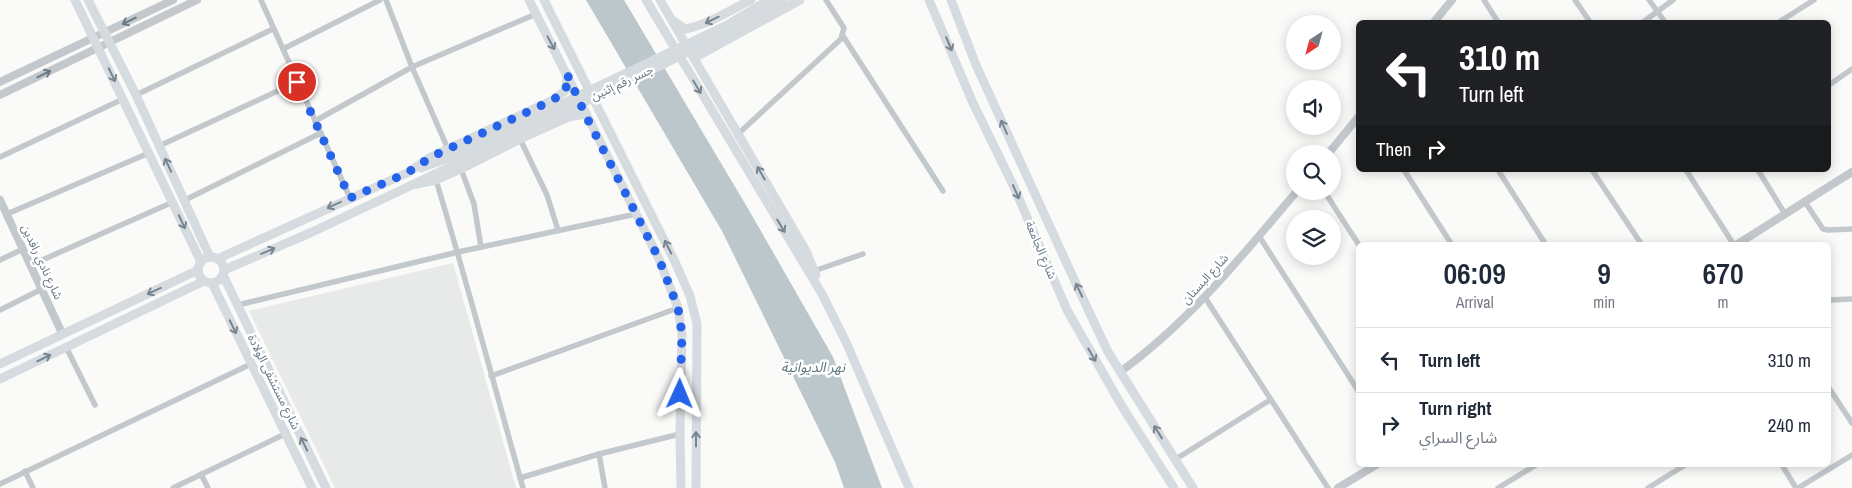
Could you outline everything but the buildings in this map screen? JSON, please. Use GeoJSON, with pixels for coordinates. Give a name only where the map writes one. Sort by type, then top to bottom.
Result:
{"type":"FeatureCollection","features":[{"type":"Feature","properties":{"kind":"main road"},"geometry":{"type":"LineString","coordinates":[[75,0],[173,202],[199,266],[199,276],[208,282]]}},
{"type":"Feature","properties":{"kind":"main road"},"geometry":{"type":"LineString","coordinates":[[88,0],[136,94],[159,146],[214,258],[220,261],[223,272]]}},
{"type":"Feature","properties":{"kind":"main road"},"geometry":{"type":"LineString","coordinates":[[529,0],[666,274],[678,308],[681,323],[681,488]]}},
{"type":"Feature","properties":{"kind":"main road"},"geometry":{"type":"LineString","coordinates":[[544,0],[680,271],[690,296],[696,324],[696,488]]}},
{"type":"Feature","properties":{"kind":"main road"},"geometry":{"type":"LineString","coordinates":[[646,0],[822,294],[846,342],[909,488]]}},
{"type":"Feature","properties":{"kind":"main road"},"geometry":{"type":"LineString","coordinates":[[660,0],[806,251],[822,294]]}},
{"type":"Feature","properties":{"kind":"main road"},"geometry":{"type":"LineString","coordinates":[[672,20],[685,28],[691,28],[751,0]]}},
{"type":"Feature","properties":{"kind":"main road","name":"جسر رقم إثنين"},"geometry":{"type":"LineString","coordinates":[[449,153],[725,26],[769,0]]}},
{"type":"Feature","properties":{"kind":"main road","name":"جسر رقم إثنين"},"geometry":{"type":"LineString","coordinates":[[460,166],[670,61],[784,0]]}},
{"type":"Feature","properties":{"kind":"main road"},"geometry":{"type":"LineString","coordinates":[[682,63],[800,0]]}},
{"type":"Feature","properties":{"kind":"main road","name":"شارع الجامعة"},"geometry":{"type":"LineString","coordinates":[[929,0],[973,103],[1014,187],[1067,310],[1123,408],[1174,488]]}},
{"type":"Feature","properties":{"kind":"main road","name":"شارع الجامعة"},"geometry":{"type":"LineString","coordinates":[[950,0],[976,65],[1099,333],[1120,372],[1193,488]]}},
{"type":"Feature","properties":{"kind":"main road"},"geometry":{"type":"LineString","coordinates":[[662,28],[672,20]]}},
{"type":"Feature","properties":{"kind":"main road"},"geometry":{"type":"LineString","coordinates":[[0,364],[214,258],[407,173],[431,157],[449,153],[553,100],[566,90],[567,74]]}},
{"type":"Feature","properties":{"kind":"main road"},"geometry":{"type":"LineString","coordinates":[[0,379],[208,282],[217,281],[223,272],[412,185],[460,166],[573,115],[585,114]]}},
{"type":"Feature","properties":{"kind":"main road"},"geometry":{"type":"LineString","coordinates":[[412,185],[436,180],[460,166]]}},
{"type":"Feature","properties":{"kind":"main road"},"geometry":{"type":"LineString","coordinates":[[666,274],[680,271]]}},
{"type":"Feature","properties":{"kind":"main road","name":"شارع مستشفى الولادة"},"geometry":{"type":"LineString","coordinates":[[223,272],[326,488]]}},
{"type":"Feature","properties":{"kind":"main road","name":"شارع مستشفى الولادة"},"geometry":{"type":"LineString","coordinates":[[208,282],[312,488]]}},
{"type":"Feature","properties":{"kind":"main road"},"geometry":{"type":"LineString","coordinates":[[681,323],[696,324]]}},
{"type":"Feature","properties":{"kind":"main road"},"geometry":{"type":"LineString","coordinates":[[1083,340],[1099,333]]}},
{"type":"Feature","properties":{"kind":"main road"},"geometry":{"type":"LineString","coordinates":[[1123,408],[1139,401]]}},
{"type":"Feature","properties":{"kind":"main road"},"geometry":{"type":"LineString","coordinates":[[680,464],[696,463]]}},
{"type":"Feature","properties":{"kind":"street"},"geometry":{"type":"LineString","coordinates":[[0,82],[173,0]]}},
{"type":"Feature","properties":{"kind":"street"},"geometry":{"type":"LineString","coordinates":[[0,95],[198,0]]}},
{"type":"Feature","properties":{"kind":"street"},"geometry":{"type":"LineString","coordinates":[[260,0],[350,198]]}},
{"type":"Feature","properties":{"kind":"street"},"geometry":{"type":"LineString","coordinates":[[282,49],[380,0]]}},
{"type":"Feature","properties":{"kind":"street"},"geometry":{"type":"LineString","coordinates":[[386,0],[449,153]]}},
{"type":"Feature","properties":{"kind":"street"},"geometry":{"type":"LineString","coordinates":[[826,0],[844,28],[843,36],[943,192]]}},
{"type":"Feature","properties":{"kind":"street"},"geometry":{"type":"LineString","coordinates":[[1436,20],[1452,0]]}},
{"type":"Feature","properties":{"kind":"street"},"geometry":{"type":"LineString","coordinates":[[1484,0],[1497,20]]}},
{"type":"Feature","properties":{"kind":"street"},"geometry":{"type":"LineString","coordinates":[[1575,0],[1589,20]]}},
{"type":"Feature","properties":{"kind":"street"},"geometry":{"type":"LineString","coordinates":[[1649,0],[1664,20]]}},
{"type":"Feature","properties":{"kind":"street"},"geometry":{"type":"LineString","coordinates":[[1645,20],[1673,0]]}},
{"type":"Feature","properties":{"kind":"street"},"geometry":{"type":"LineString","coordinates":[[1782,20],[1814,0]]}},
{"type":"Feature","properties":{"kind":"street"},"geometry":{"type":"LineString","coordinates":[[315,121],[412,67],[536,14]]}},
{"type":"Feature","properties":{"kind":"street"},"geometry":{"type":"LineString","coordinates":[[136,94],[273,29]]}},
{"type":"Feature","properties":{"kind":"street"},"geometry":{"type":"LineString","coordinates":[[738,134],[843,36]]}},
{"type":"Feature","properties":{"kind":"street"},"geometry":{"type":"LineString","coordinates":[[1831,83],[1852,69]]}},
{"type":"Feature","properties":{"kind":"street"},"geometry":{"type":"LineString","coordinates":[[159,146],[297,82]]}},
{"type":"Feature","properties":{"kind":"street"},"geometry":{"type":"LineString","coordinates":[[0,157],[123,99]]}},
{"type":"Feature","properties":{"kind":"street"},"geometry":{"type":"LineString","coordinates":[[1335,145],[1356,120]]}},
{"type":"Feature","properties":{"kind":"street"},"geometry":{"type":"LineString","coordinates":[[185,200],[321,134]]}},
{"type":"Feature","properties":{"kind":"street"},"geometry":{"type":"LineString","coordinates":[[520,138],[546,195],[558,230]]}},
{"type":"Feature","properties":{"kind":"street"},"geometry":{"type":"LineString","coordinates":[[7,214],[149,153]]}},
{"type":"Feature","properties":{"kind":"street"},"geometry":{"type":"LineString","coordinates":[[460,166],[474,204],[481,247]]}},
{"type":"Feature","properties":{"kind":"street"},"geometry":{"type":"LineString","coordinates":[[1405,172],[1450,242]]}},
{"type":"Feature","properties":{"kind":"street"},"geometry":{"type":"LineString","coordinates":[[1499,172],[1544,242]]}},
{"type":"Feature","properties":{"kind":"street"},"geometry":{"type":"LineString","coordinates":[[1593,172],[1640,242]]}},
{"type":"Feature","properties":{"kind":"street"},"geometry":{"type":"LineString","coordinates":[[1687,172],[1733,242]]}},
{"type":"Feature","properties":{"kind":"street"},"geometry":{"type":"LineString","coordinates":[[1759,172],[1785,214]]}},
{"type":"Feature","properties":{"kind":"street"},"geometry":{"type":"LineString","coordinates":[[1740,242],[1852,172]]}},
{"type":"Feature","properties":{"kind":"street"},"geometry":{"type":"LineString","coordinates":[[436,180],[458,252],[523,488]]}},
{"type":"Feature","properties":{"kind":"street","name":"شارع البستان"},"geometry":{"type":"LineString","coordinates":[[1120,372],[1155,346],[1191,312],[1289,200]]}},
{"type":"Feature","properties":{"kind":"street"},"geometry":{"type":"LineString","coordinates":[[1330,200],[1357,242]]}},
{"type":"Feature","properties":{"kind":"street","name":"شارع نادي رافدين"},"geometry":{"type":"LineString","coordinates":[[0,202],[62,334]]}},
{"type":"Feature","properties":{"kind":"street"},"geometry":{"type":"LineString","coordinates":[[31,265],[173,202]]}},
{"type":"Feature","properties":{"kind":"street"},"geometry":{"type":"LineString","coordinates":[[1805,202],[1823,229],[1852,229]]}},
{"type":"Feature","properties":{"kind":"street"},"geometry":{"type":"LineString","coordinates":[[238,305],[458,252],[636,214]]}},
{"type":"Feature","properties":{"kind":"street"},"geometry":{"type":"LineString","coordinates":[[1259,236],[1356,387]]}},
{"type":"Feature","properties":{"kind":"street"},"geometry":{"type":"LineString","coordinates":[[0,260],[23,249]]}},
{"type":"Feature","properties":{"kind":"street"},"geometry":{"type":"LineString","coordinates":[[814,271],[863,254]]}},
{"type":"Feature","properties":{"kind":"street"},"geometry":{"type":"LineString","coordinates":[[0,310],[42,288]]}},
{"type":"Feature","properties":{"kind":"street"},"geometry":{"type":"LineString","coordinates":[[1204,296],[1328,488]]}},
{"type":"Feature","properties":{"kind":"street"},"geometry":{"type":"LineString","coordinates":[[1831,300],[1852,299]]}},
{"type":"Feature","properties":{"kind":"street"},"geometry":{"type":"LineString","coordinates":[[491,376],[678,308]]}},
{"type":"Feature","properties":{"kind":"street"},"geometry":{"type":"LineString","coordinates":[[66,347],[95,405]]}},
{"type":"Feature","properties":{"kind":"street"},"geometry":{"type":"LineString","coordinates":[[0,484],[251,364]]}},
{"type":"Feature","properties":{"kind":"street"},"geometry":{"type":"LineString","coordinates":[[1831,391],[1852,423]]}},
{"type":"Feature","properties":{"kind":"street"},"geometry":{"type":"LineString","coordinates":[[1176,460],[1270,400]]}},
{"type":"Feature","properties":{"kind":"street"},"geometry":{"type":"LineString","coordinates":[[173,488],[285,434]]}},
{"type":"Feature","properties":{"kind":"street"},"geometry":{"type":"LineString","coordinates":[[520,478],[599,454],[680,434]]}},
{"type":"Feature","properties":{"kind":"street"},"geometry":{"type":"LineString","coordinates":[[599,454],[605,488]]}},
{"type":"Feature","properties":{"kind":"street"},"geometry":{"type":"LineString","coordinates":[[1783,467],[1797,488],[1852,455]]}},
{"type":"Feature","properties":{"kind":"street"},"geometry":{"type":"LineString","coordinates":[[1338,488],[1373,467]]}},
{"type":"Feature","properties":{"kind":"street"},"geometry":{"type":"LineString","coordinates":[[1498,488],[1531,467]]}},
{"type":"Feature","properties":{"kind":"street"},"geometry":{"type":"LineString","coordinates":[[1648,488],[1682,467]]}},
{"type":"Feature","properties":{"kind":"street"},"geometry":{"type":"LineString","coordinates":[[25,471],[34,488]]}},
{"type":"Feature","properties":{"kind":"street"},"geometry":{"type":"LineString","coordinates":[[201,474],[208,488]]}},
{"type":"Feature","properties":{"kind":"shaded area"},"geometry":{"type":"Polygon","coordinates":[[[453,263],[516,488],[335,488],[249,311],[453,263]]]}},
{"type":"Feature","properties":{"kind":"water","name":"نهر الديوانية"},"geometry":{"type":"Polygon","coordinates":[[[586,0],[624,0],[750,212],[833,357],[882,488],[844,488],[835,462],[722,231],[586,0]]]}},
{"type":"Feature","properties":{"kind":"route"},"geometry":{"type":"LineString","coordinates":[[297,82],[350,198],[407,173],[448,148],[553,100],[566,90],[568,84],[567,74],[585,114],[666,274],[678,308],[681,323],[680,394]]}}]}
